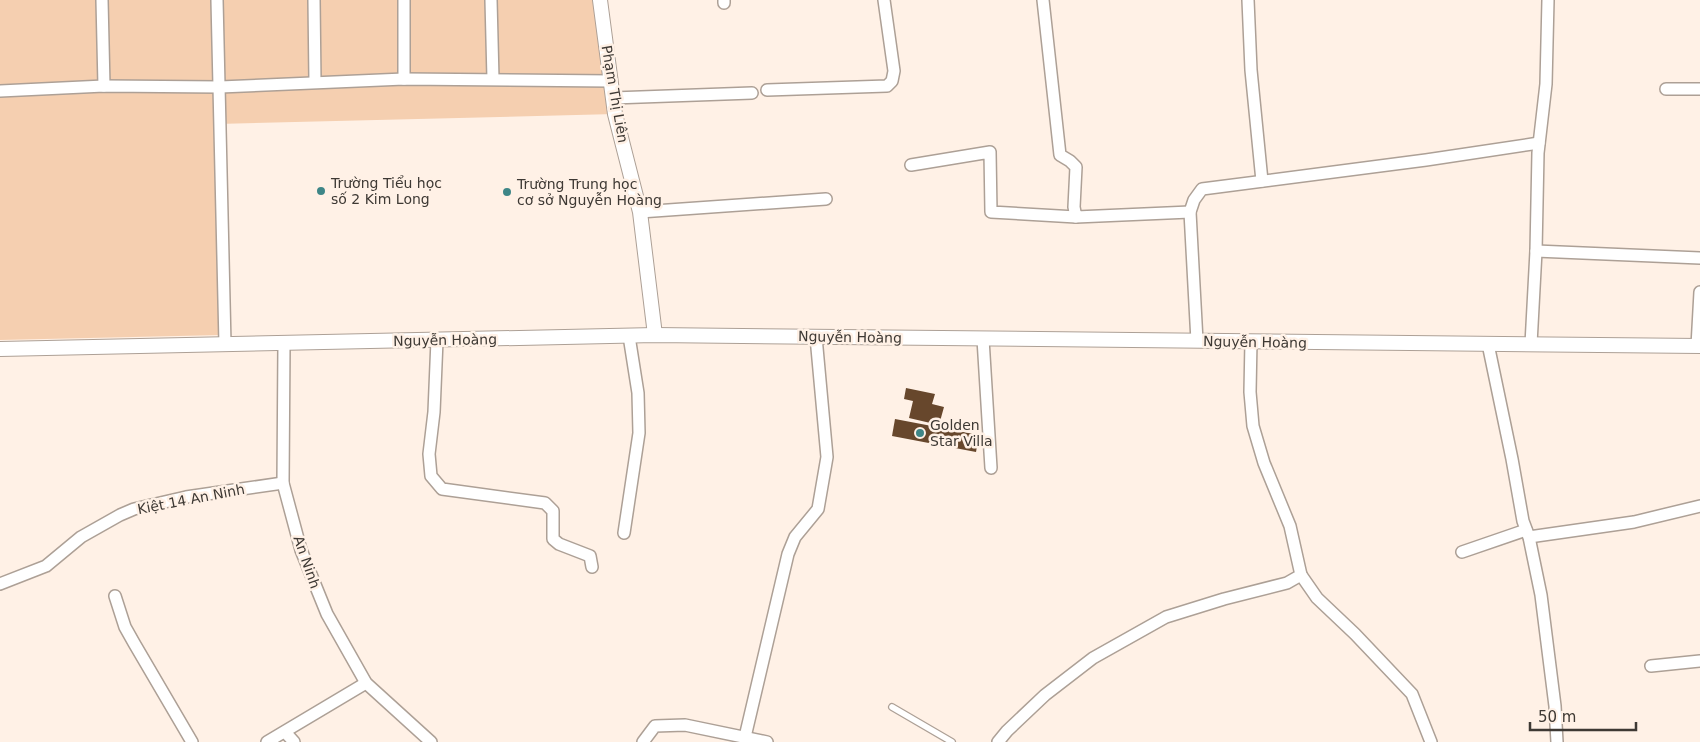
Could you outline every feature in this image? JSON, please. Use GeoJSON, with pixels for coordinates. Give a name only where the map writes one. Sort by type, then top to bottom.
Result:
{"type":"FeatureCollection","features":[{"type":"Feature","properties":{"kind":"street"},"geometry":{"type":"LineString","coordinates":[[102,0],[104,86]]}},
{"type":"Feature","properties":{"kind":"street"},"geometry":{"type":"LineString","coordinates":[[217,0],[225,344]]}},
{"type":"Feature","properties":{"kind":"street"},"geometry":{"type":"LineString","coordinates":[[314,0],[315,82]]}},
{"type":"Feature","properties":{"kind":"street"},"geometry":{"type":"LineString","coordinates":[[404,0],[404,79]]}},
{"type":"Feature","properties":{"kind":"street"},"geometry":{"type":"LineString","coordinates":[[491,0],[493,79]]}},
{"type":"Feature","properties":{"kind":"street","name":"Phạm Thị Liên"},"geometry":{"type":"LineString","coordinates":[[600,0],[615,114],[640,212],[655,335]]}},
{"type":"Feature","properties":{"kind":"street"},"geometry":{"type":"LineString","coordinates":[[767,90],[888,86],[892,81],[894,71],[884,0]]}},
{"type":"Feature","properties":{"kind":"street"},"geometry":{"type":"LineString","coordinates":[[1043,0],[1060,155],[1076,167],[1074,207],[1076,217]]}},
{"type":"Feature","properties":{"kind":"street"},"geometry":{"type":"LineString","coordinates":[[1248,0],[1251,70],[1262,181]]}},
{"type":"Feature","properties":{"kind":"street"},"geometry":{"type":"LineString","coordinates":[[1531,344],[1539,143],[1546,84],[1548,0]]}},
{"type":"Feature","properties":{"kind":"street"},"geometry":{"type":"LineString","coordinates":[[0,91],[104,86],[220,87],[404,79],[611,81]]}},
{"type":"Feature","properties":{"kind":"street"},"geometry":{"type":"LineString","coordinates":[[1666,89],[1700,89]]}},
{"type":"Feature","properties":{"kind":"street"},"geometry":{"type":"LineString","coordinates":[[613,98],[752,93]]}},
{"type":"Feature","properties":{"kind":"street"},"geometry":{"type":"LineString","coordinates":[[1197,341],[1190,212],[1194,200],[1202,189],[1426,160],[1539,143]]}},
{"type":"Feature","properties":{"kind":"street"},"geometry":{"type":"LineString","coordinates":[[912,165],[990,152],[992,212],[1076,217],[1190,212]]}},
{"type":"Feature","properties":{"kind":"street"},"geometry":{"type":"LineString","coordinates":[[640,212],[826,199]]}},
{"type":"Feature","properties":{"kind":"street"},"geometry":{"type":"LineString","coordinates":[[1536,251],[1700,258]]}},
{"type":"Feature","properties":{"kind":"street"},"geometry":{"type":"LineString","coordinates":[[1698,346],[1700,292]]}},
{"type":"Feature","properties":{"kind":"street","name":"Nguyễn Hoàng"},"geometry":{"type":"LineString","coordinates":[[0,349],[655,335],[1698,346]]}},
{"type":"Feature","properties":{"kind":"street"},"geometry":{"type":"LineString","coordinates":[[624,533],[639,432],[638,393],[629,336]]}},
{"type":"Feature","properties":{"kind":"street"},"geometry":{"type":"LineString","coordinates":[[745,737],[788,554],[794,536],[818,509],[827,457],[816,337]]}},
{"type":"Feature","properties":{"kind":"street"},"geometry":{"type":"LineString","coordinates":[[983,339],[991,468]]}},
{"type":"Feature","properties":{"kind":"street"},"geometry":{"type":"LineString","coordinates":[[438,340],[434,412],[428,454],[431,476],[442,488],[545,502],[553,510],[553,539],[559,544],[590,556],[592,567]]}},
{"type":"Feature","properties":{"kind":"street"},"geometry":{"type":"LineString","coordinates":[[1251,342],[1250,392],[1254,426],[1264,463],[1290,526],[1301,574],[1317,598],[1355,634],[1412,694],[1432,742]]}},
{"type":"Feature","properties":{"kind":"street","name":"An Ninh"},"geometry":{"type":"LineString","coordinates":[[284,343],[283,483],[301,550],[327,614],[366,683],[430,742]]}},
{"type":"Feature","properties":{"kind":"street"},"geometry":{"type":"LineString","coordinates":[[1488,344],[1523,521],[1541,595],[1555,706],[1557,742]]}},
{"type":"Feature","properties":{"kind":"street","name":"Kiệt 14 An Ninh"},"geometry":{"type":"LineString","coordinates":[[0,584],[46,566],[81,537],[134,509],[186,497],[283,483]]}},
{"type":"Feature","properties":{"kind":"street"},"geometry":{"type":"LineString","coordinates":[[1462,552],[1527,533],[1634,522],[1700,506]]}},
{"type":"Feature","properties":{"kind":"street"},"geometry":{"type":"LineString","coordinates":[[998,742],[1007,730],[1045,695],[1093,658],[1166,617],[1224,599],[1287,583],[1301,574]]}},
{"type":"Feature","properties":{"kind":"street"},"geometry":{"type":"LineString","coordinates":[[116,596],[125,627],[192,742]]}},
{"type":"Feature","properties":{"kind":"street"},"geometry":{"type":"LineString","coordinates":[[1651,666],[1700,661]]}},
{"type":"Feature","properties":{"kind":"street"},"geometry":{"type":"LineString","coordinates":[[267,742],[366,683]]}},
{"type":"Feature","properties":{"kind":"street"},"geometry":{"type":"LineString","coordinates":[[643,742],[655,726],[685,725],[766,742]]}},
{"type":"Feature","properties":{"kind":"street"},"geometry":{"type":"LineString","coordinates":[[286,732],[294,742]]}},
{"type":"Feature","properties":{"kind":"lane"},"geometry":{"type":"LineString","coordinates":[[892,707],[952,742]]}},
{"type":"Feature","properties":{"kind":"shaded area"},"geometry":{"type":"Polygon","coordinates":[[[0,0],[600,0],[615,114],[217,124],[222,335],[0,340],[0,0]]]}},
{"type":"Feature","properties":{"kind":"building","name":"Golden Star Villa"},"geometry":{"type":"Polygon","coordinates":[[[906,388],[935,394],[932,404],[944,407],[939,425],[909,418],[913,401],[904,399],[906,388]]]}},
{"type":"Feature","properties":{"kind":"building","name":"Golden Star Villa"},"geometry":{"type":"Polygon","coordinates":[[[895,419],[979,435],[976,452],[892,436],[895,419]]]}},
{"type":"Feature","properties":{"kind":"place","name":"Trường Tiểu học số 2 Kim Long"},"geometry":{"type":"Point","coordinates":[321,191]}},
{"type":"Feature","properties":{"kind":"place","name":"Trường Trung học cơ sở Nguyễn Hoàng"},"geometry":{"type":"Point","coordinates":[507,192]}},
{"type":"Feature","properties":{"kind":"place","name":"Golden Star Villa"},"geometry":{"type":"Point","coordinates":[920,433]}}]}
